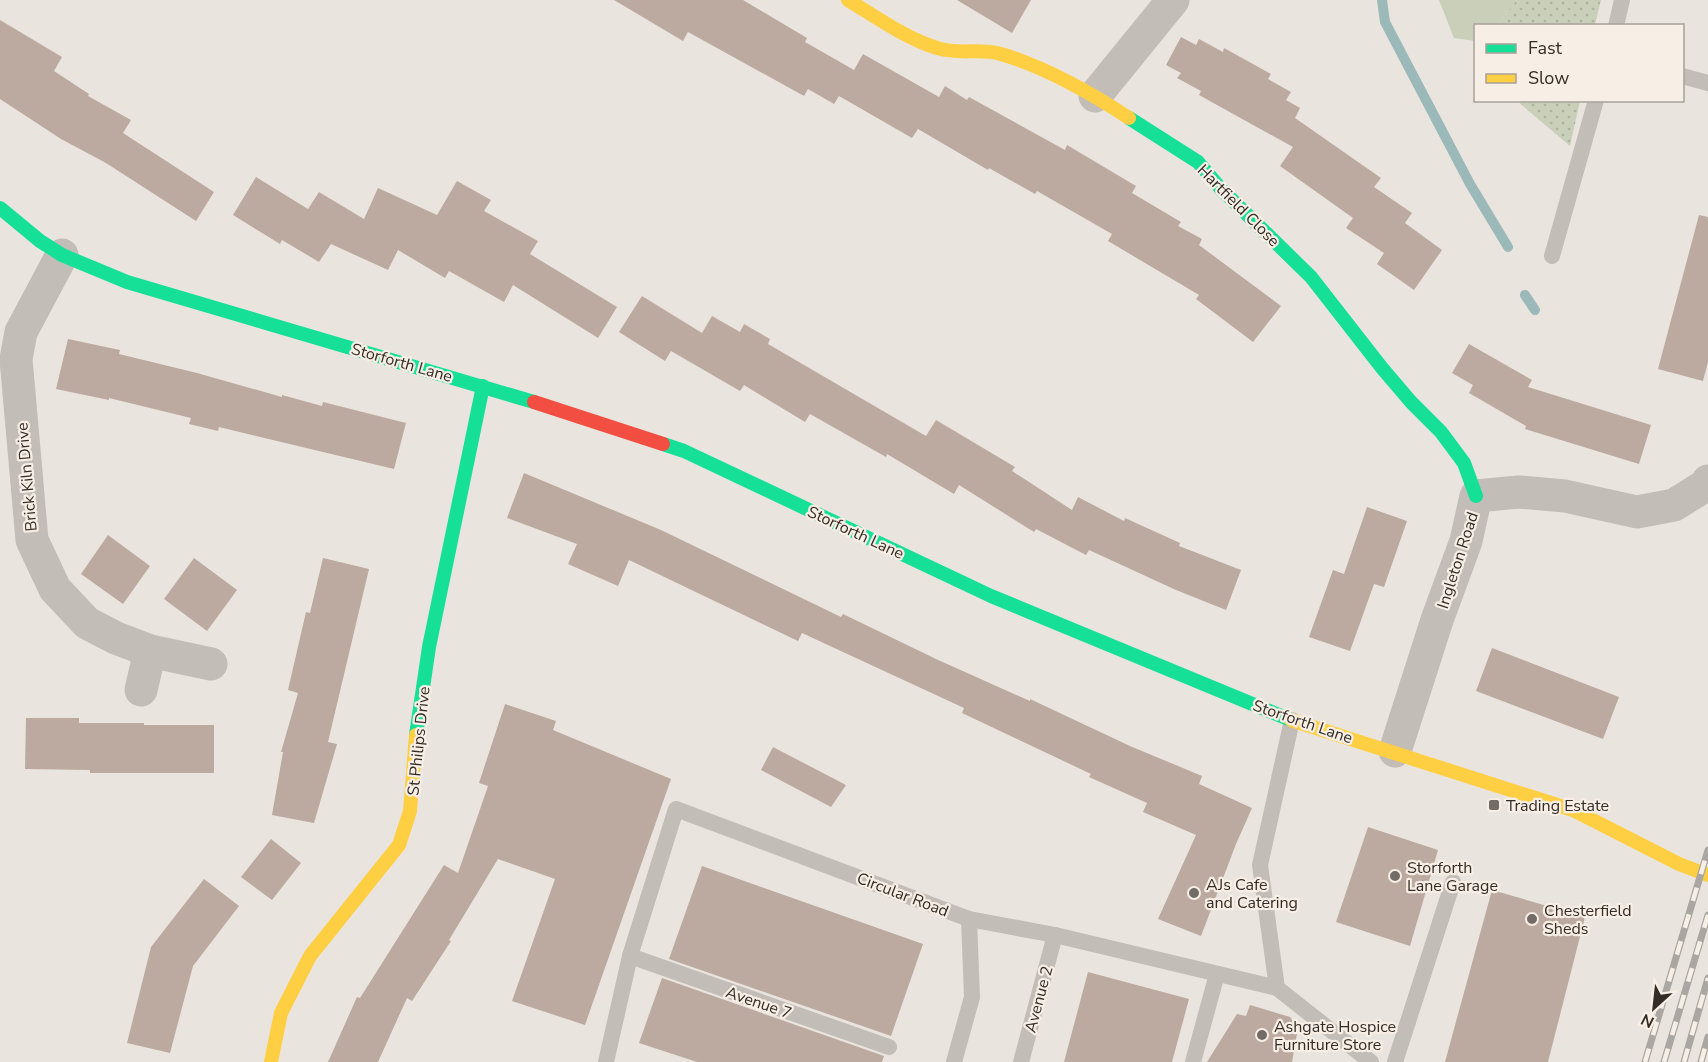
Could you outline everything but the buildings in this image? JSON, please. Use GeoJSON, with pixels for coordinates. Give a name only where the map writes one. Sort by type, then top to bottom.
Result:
{"type":"FeatureCollection","features":[{"type":"Feature","properties":{"kind":"street","name":"Hartfield Close"},"geometry":{"type":"LineString","coordinates":[[849,0],[910,37],[939,50],[999,53],[1026,63],[1095,96],[1198,162],[1221,189],[1311,277],[1382,368],[1440,432],[1464,463],[1476,496]]}},
{"type":"Feature","properties":{"kind":"street"},"geometry":{"type":"LineString","coordinates":[[1095,96],[1173,0]]}},
{"type":"Feature","properties":{"kind":"street","name":"Storforth Lane"},"geometry":{"type":"LineString","coordinates":[[0,208],[40,241],[62,255],[128,282],[483,386],[684,451],[991,596],[1292,720],[1395,751],[1573,810],[1679,864],[1708,874]]}},
{"type":"Feature","properties":{"kind":"street","name":"Brick Kiln Drive"},"geometry":{"type":"LineString","coordinates":[[62,255],[21,332],[16,359],[32,540],[55,590],[87,623],[116,638],[150,651],[211,664]]}},
{"type":"Feature","properties":{"kind":"street","name":"St Philips Drive"},"geometry":{"type":"LineString","coordinates":[[270,1062],[281,1012],[310,956],[399,844],[410,811],[417,729],[429,647],[483,386]]}},
{"type":"Feature","properties":{"kind":"street","name":"Ingleton Road"},"geometry":{"type":"LineString","coordinates":[[1395,751],[1437,620],[1466,541],[1476,496],[1519,492],[1565,496],[1637,512],[1674,505],[1706,485],[1708,481]]}},
{"type":"Feature","properties":{"kind":"street"},"geometry":{"type":"LineString","coordinates":[[141,690],[150,651]]}},
{"type":"Feature","properties":{"kind":"lane"},"geometry":{"type":"LineString","coordinates":[[1616,24],[1622,0]]}},
{"type":"Feature","properties":{"kind":"lane"},"geometry":{"type":"LineString","coordinates":[[1684,76],[1708,83]]}},
{"type":"Feature","properties":{"kind":"lane"},"geometry":{"type":"LineString","coordinates":[[1552,256],[1595,102]]}},
{"type":"Feature","properties":{"kind":"lane"},"geometry":{"type":"LineString","coordinates":[[1277,988],[1260,866],[1292,720]]}},
{"type":"Feature","properties":{"kind":"lane","name":"Circular Road"},"geometry":{"type":"LineString","coordinates":[[606,1062],[630,956],[676,809],[969,919],[1055,935],[1277,988],[1371,1062]]}},
{"type":"Feature","properties":{"kind":"lane"},"geometry":{"type":"LineString","coordinates":[[1395,1062],[1453,882]]}},
{"type":"Feature","properties":{"kind":"lane"},"geometry":{"type":"LineString","coordinates":[[954,1062],[972,997],[969,919]]}},
{"type":"Feature","properties":{"kind":"lane","name":"Avenue 2"},"geometry":{"type":"LineString","coordinates":[[1021,1062],[1055,935]]}},
{"type":"Feature","properties":{"kind":"lane","name":"Avenue 7"},"geometry":{"type":"LineString","coordinates":[[630,956],[889,1047]]}},
{"type":"Feature","properties":{"kind":"lane"},"geometry":{"type":"LineString","coordinates":[[1193,1062],[1216,974]]}},
{"type":"Feature","properties":{"kind":"green space"},"geometry":{"type":"Polygon","coordinates":[[[1439,0],[1517,0],[1498,24],[1474,24],[1474,41],[1454,38],[1439,0]]]}},
{"type":"Feature","properties":{"kind":"green space"},"geometry":{"type":"Polygon","coordinates":[[[1517,0],[1601,0],[1595,24],[1498,24],[1517,0]]]}},
{"type":"Feature","properties":{"kind":"green space"},"geometry":{"type":"Polygon","coordinates":[[[1519,102],[1580,102],[1570,146],[1519,102]]]}},
{"type":"Feature","properties":{"kind":"waterway"},"geometry":{"type":"LineString","coordinates":[[1382,0],[1385,22],[1470,184],[1508,247]]}},
{"type":"Feature","properties":{"kind":"waterway"},"geometry":{"type":"LineString","coordinates":[[1525,295],[1535,310]]}},
{"type":"Feature","properties":{"kind":"railway"},"geometry":{"type":"LineString","coordinates":[[1645,1062],[1708,850]]}},
{"type":"Feature","properties":{"kind":"railway"},"geometry":{"type":"LineString","coordinates":[[1664,1062],[1708,915]]}},
{"type":"Feature","properties":{"kind":"railway"},"geometry":{"type":"LineString","coordinates":[[1684,1062],[1708,978]]}},
{"type":"Feature","properties":{"kind":"railway"},"geometry":{"type":"LineString","coordinates":[[1701,1062],[1708,1037]]}},
{"type":"Feature","properties":{"kind":"traffic: fast"},"geometry":{"type":"LineString","coordinates":[[1129,118],[1198,162],[1221,189],[1311,277],[1382,368],[1441,432],[1464,463],[1476,496]]}},
{"type":"Feature","properties":{"kind":"traffic: fast"},"geometry":{"type":"LineString","coordinates":[[0,208],[40,241],[62,255],[127,282],[534,402]]}},
{"type":"Feature","properties":{"kind":"traffic: fast"},"geometry":{"type":"LineString","coordinates":[[416,735],[429,647],[483,386]]}},
{"type":"Feature","properties":{"kind":"traffic: fast"},"geometry":{"type":"LineString","coordinates":[[663,444],[684,451],[991,596],[1291,720]]}},
{"type":"Feature","properties":{"kind":"traffic: slow"},"geometry":{"type":"LineString","coordinates":[[848,0],[902,33],[925,44],[953,51],[993,52],[1018,59],[1083,90],[1129,118]]}},
{"type":"Feature","properties":{"kind":"traffic: slow"},"geometry":{"type":"LineString","coordinates":[[1291,720],[1573,810],[1679,864],[1708,875]]}},
{"type":"Feature","properties":{"kind":"traffic: slow"},"geometry":{"type":"LineString","coordinates":[[271,1062],[281,1013],[310,956],[399,845],[410,811],[416,735]]}},
{"type":"Feature","properties":{"kind":"traffic: jam"},"geometry":{"type":"LineString","coordinates":[[534,402],[663,444]]}},
{"type":"Feature","properties":{"kind":"place","name":"Trading Estate"},"geometry":{"type":"Point","coordinates":[1494,805]}},
{"type":"Feature","properties":{"kind":"place","name":"Storforth Lane Garage"},"geometry":{"type":"Point","coordinates":[1395,876]}},
{"type":"Feature","properties":{"kind":"place","name":"AJs Cafe and Catering"},"geometry":{"type":"Point","coordinates":[1194,893]}},
{"type":"Feature","properties":{"kind":"place","name":"Chesterfield Sheds"},"geometry":{"type":"Point","coordinates":[1532,919]}},
{"type":"Feature","properties":{"kind":"place","name":"Ashgate Hospice Furniture Store"},"geometry":{"type":"Point","coordinates":[1262,1035]}}]}
